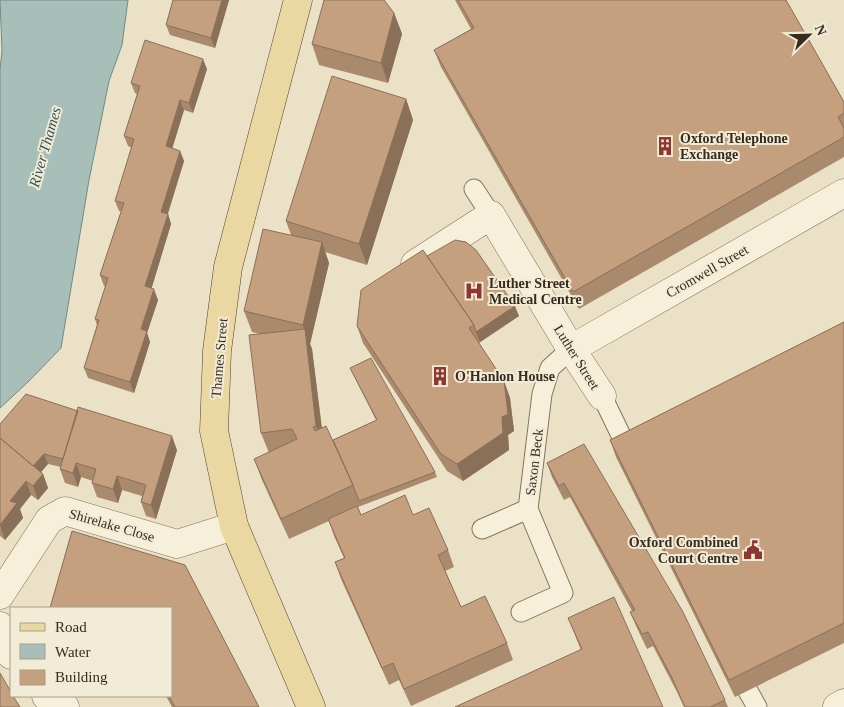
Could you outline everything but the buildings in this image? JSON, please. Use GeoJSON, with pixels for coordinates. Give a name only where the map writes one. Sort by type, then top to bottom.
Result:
{"type":"FeatureCollection","features":[{"type":"Feature","properties":{"kind":"main road","name":"Thames Street"},"geometry":{"type":"LineString","coordinates":[[298,0],[228,267],[217,351],[214,431],[234,526],[311,707]]}},
{"type":"Feature","properties":{"kind":"street","name":"Cromwell Street"},"geometry":{"type":"LineString","coordinates":[[571,349],[844,193]]}},
{"type":"Feature","properties":{"kind":"street"},"geometry":{"type":"LineString","coordinates":[[415,264],[491,215]]}},
{"type":"Feature","properties":{"kind":"street","name":"Luther Street"},"geometry":{"type":"LineString","coordinates":[[491,215],[571,349],[602,396]]}},
{"type":"Feature","properties":{"kind":"street","name":"Shirelake Close"},"geometry":{"type":"LineString","coordinates":[[0,595],[49,520],[66,511],[177,544],[234,526]]}},
{"type":"Feature","properties":{"kind":"street"},"geometry":{"type":"LineString","coordinates":[[0,626],[10,652]]}},
{"type":"Feature","properties":{"kind":"street"},"geometry":{"type":"LineString","coordinates":[[48,697],[66,707]]}},
{"type":"Feature","properties":{"kind":"street"},"geometry":{"type":"LineString","coordinates":[[837,707],[844,703]]}},
{"type":"Feature","properties":{"kind":"lane","name":"Luther Street"},"geometry":{"type":"LineString","coordinates":[[474,189],[491,215]]}},
{"type":"Feature","properties":{"kind":"lane","name":"Saxon Beck"},"geometry":{"type":"LineString","coordinates":[[521,612],[563,593],[528,509],[542,394],[550,368],[571,349]]}},
{"type":"Feature","properties":{"kind":"lane"},"geometry":{"type":"LineString","coordinates":[[602,396],[628,450]]}},
{"type":"Feature","properties":{"kind":"lane"},"geometry":{"type":"LineString","coordinates":[[482,529],[528,509]]}},
{"type":"Feature","properties":{"kind":"water","name":"River Thames"},"geometry":{"type":"Polygon","coordinates":[[[0,0],[128,0],[122,45],[109,81],[89,180],[61,348],[0,408],[0,70],[2,51],[0,0]]]}},
{"type":"Feature","properties":{"kind":"place","name":"Oxford Telephone Exchange"},"geometry":{"type":"Point","coordinates":[665,146]}},
{"type":"Feature","properties":{"kind":"place","name":"Luther Street Medical Centre"},"geometry":{"type":"Point","coordinates":[474,291]}},
{"type":"Feature","properties":{"kind":"place","name":"O'Hanlon House"},"geometry":{"type":"Point","coordinates":[440,376]}},
{"type":"Feature","properties":{"kind":"place","name":"Oxford Combined Court Centre"},"geometry":{"type":"Point","coordinates":[753,550]}}]}
